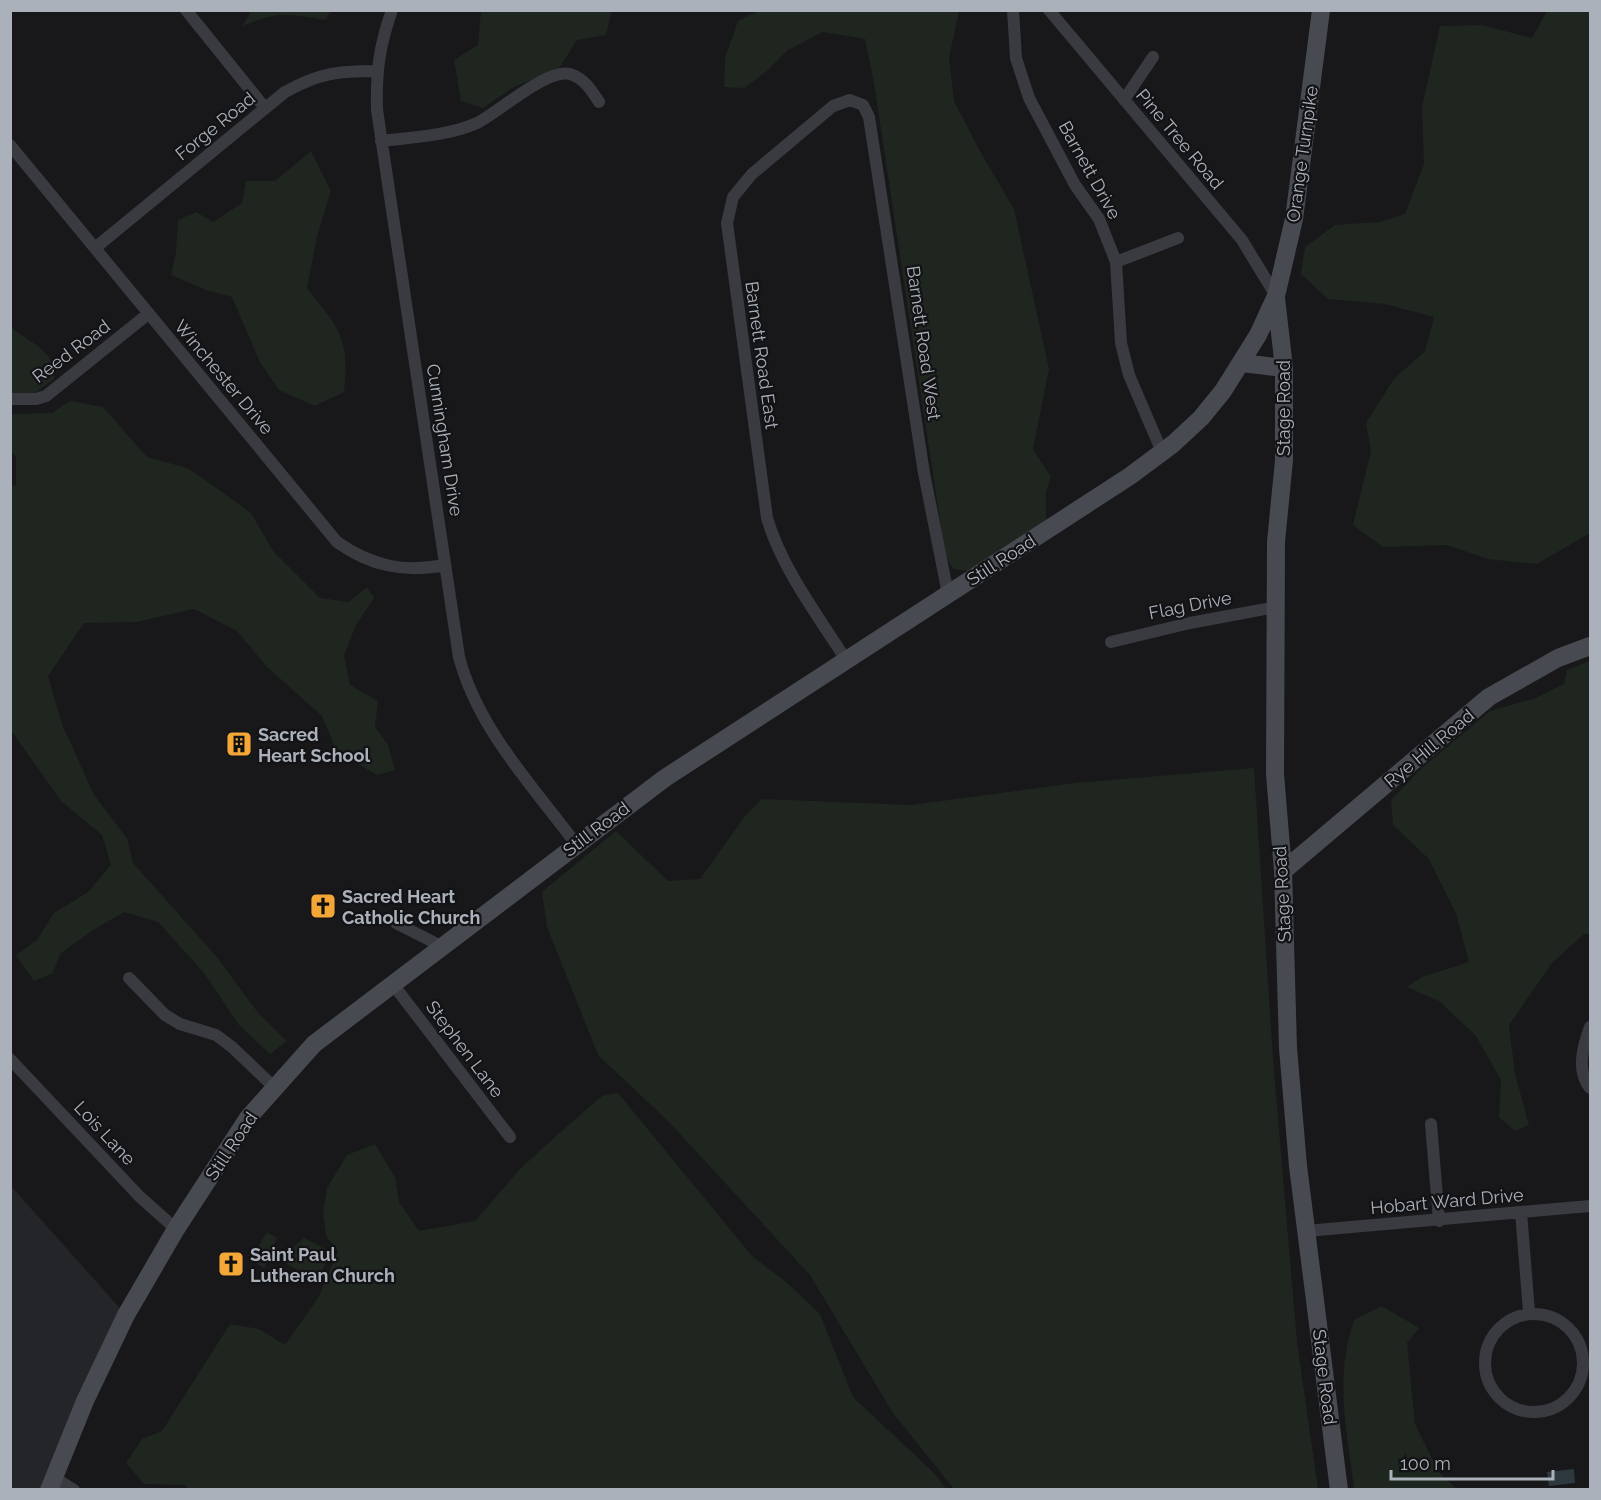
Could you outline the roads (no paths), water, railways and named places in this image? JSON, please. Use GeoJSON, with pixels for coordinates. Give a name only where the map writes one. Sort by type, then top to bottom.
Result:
{"type":"FeatureCollection","features":[{"type":"Feature","properties":{"kind":"main road","name":"Orange Turnpike"},"geometry":{"type":"LineString","coordinates":[[1276,296],[1294,219],[1321,10]]}},
{"type":"Feature","properties":{"kind":"main road","name":"Still Road"},"geometry":{"type":"LineString","coordinates":[[52,1484],[81,1410],[126,1315],[176,1229],[248,1118],[314,1044],[576,843],[665,778],[1130,476],[1162,452],[1201,418],[1242,363],[1276,296]]}},
{"type":"Feature","properties":{"kind":"main road","name":"Stage Road"},"geometry":{"type":"LineString","coordinates":[[1276,296],[1284,368],[1284,460],[1276,542],[1275,774],[1283,871],[1288,1048],[1306,1231],[1339,1490]]}},
{"type":"Feature","properties":{"kind":"main road"},"geometry":{"type":"LineString","coordinates":[[1242,363],[1284,368]]}},
{"type":"Feature","properties":{"kind":"main road","name":"Rye Hill Road"},"geometry":{"type":"LineString","coordinates":[[1283,871],[1489,697],[1558,658],[1590,646]]}},
{"type":"Feature","properties":{"kind":"street"},"geometry":{"type":"LineString","coordinates":[[186,10],[265,108]]}},
{"type":"Feature","properties":{"kind":"street","name":"Cunningham Drive"},"geometry":{"type":"LineString","coordinates":[[392,10],[381,42],[376,71],[381,141],[459,657],[466,684],[477,708],[502,746],[576,843]]}},
{"type":"Feature","properties":{"kind":"street","name":"Barnett Drive"},"geometry":{"type":"LineString","coordinates":[[1013,10],[1016,58],[1029,98],[1075,185],[1099,219],[1116,262],[1121,343],[1129,375],[1162,452]]}},
{"type":"Feature","properties":{"kind":"street","name":"Pine Tree Road"},"geometry":{"type":"LineString","coordinates":[[1049,10],[1242,240],[1276,296]]}},
{"type":"Feature","properties":{"kind":"street"},"geometry":{"type":"LineString","coordinates":[[1124,100],[1153,57]]}},
{"type":"Feature","properties":{"kind":"street","name":"Forge Road"},"geometry":{"type":"LineString","coordinates":[[95,248],[265,108],[308,79],[340,70],[376,71]]}},
{"type":"Feature","properties":{"kind":"street"},"geometry":{"type":"LineString","coordinates":[[381,141],[432,134],[476,123],[547,79],[561,74],[570,74],[582,80],[599,102]]}},
{"type":"Feature","properties":{"kind":"street","name":"Barnett Road East"},"geometry":{"type":"LineString","coordinates":[[846,660],[774,541],[767,518],[727,223],[734,197],[752,174],[833,106],[850,100],[858,101]]}},
{"type":"Feature","properties":{"kind":"street","name":"Barnett Road West"},"geometry":{"type":"LineString","coordinates":[[858,101],[863,105],[869,117],[924,473],[948,594]]}},
{"type":"Feature","properties":{"kind":"street","name":"Winchester Drive"},"geometry":{"type":"LineString","coordinates":[[10,145],[337,542],[355,555],[380,566],[404,569],[445,565]]}},
{"type":"Feature","properties":{"kind":"street"},"geometry":{"type":"LineString","coordinates":[[1116,262],[1178,238]]}},
{"type":"Feature","properties":{"kind":"street","name":"Reed Road"},"geometry":{"type":"LineString","coordinates":[[10,399],[36,399],[46,396],[148,314]]}},
{"type":"Feature","properties":{"kind":"street","name":"Flag Drive"},"geometry":{"type":"LineString","coordinates":[[1111,642],[1171,627],[1276,607]]}},
{"type":"Feature","properties":{"kind":"street"},"geometry":{"type":"LineString","coordinates":[[396,923],[441,946]]}},
{"type":"Feature","properties":{"kind":"street"},"geometry":{"type":"LineString","coordinates":[[129,978],[165,1015],[180,1024],[216,1035],[274,1087]]}},
{"type":"Feature","properties":{"kind":"street","name":"Stephen Lane"},"geometry":{"type":"LineString","coordinates":[[392,983],[510,1137]]}},
{"type":"Feature","properties":{"kind":"street"},"geometry":{"type":"LineString","coordinates":[[1590,1027],[1582,1062],[1584,1078],[1590,1089]]}},
{"type":"Feature","properties":{"kind":"street","name":"Lois Lane"},"geometry":{"type":"LineString","coordinates":[[10,1059],[140,1197],[176,1229]]}},
{"type":"Feature","properties":{"kind":"street"},"geometry":{"type":"LineString","coordinates":[[1431,1124],[1439,1221]]}},
{"type":"Feature","properties":{"kind":"street","name":"Hobart Ward Drive"},"geometry":{"type":"LineString","coordinates":[[1306,1231],[1590,1206]]}},
{"type":"Feature","properties":{"kind":"street"},"geometry":{"type":"LineString","coordinates":[[1521,1212],[1529,1312]]}},
{"type":"Feature","properties":{"kind":"street"},"geometry":{"type":"LineString","coordinates":[[1529,1312],[1547,1317],[1569,1329],[1581,1346],[1583,1356],[1579,1384],[1571,1398],[1547,1412],[1517,1410],[1505,1404],[1493,1392],[1485,1369],[1485,1358],[1492,1336],[1500,1326],[1520,1314],[1529,1312]]}},
{"type":"Feature","properties":{"kind":"street"},"geometry":{"type":"LineString","coordinates":[[52,1484],[74,1490]]}},
{"type":"Feature","properties":{"kind":"place","name":"Sacred Heart School"},"geometry":{"type":"Point","coordinates":[239,744]}},
{"type":"Feature","properties":{"kind":"place","name":"Sacred Heart Catholic Church"},"geometry":{"type":"Point","coordinates":[323,906]}},
{"type":"Feature","properties":{"kind":"place","name":"Saint Paul Lutheran Church"},"geometry":{"type":"Point","coordinates":[231,1264]}}]}
